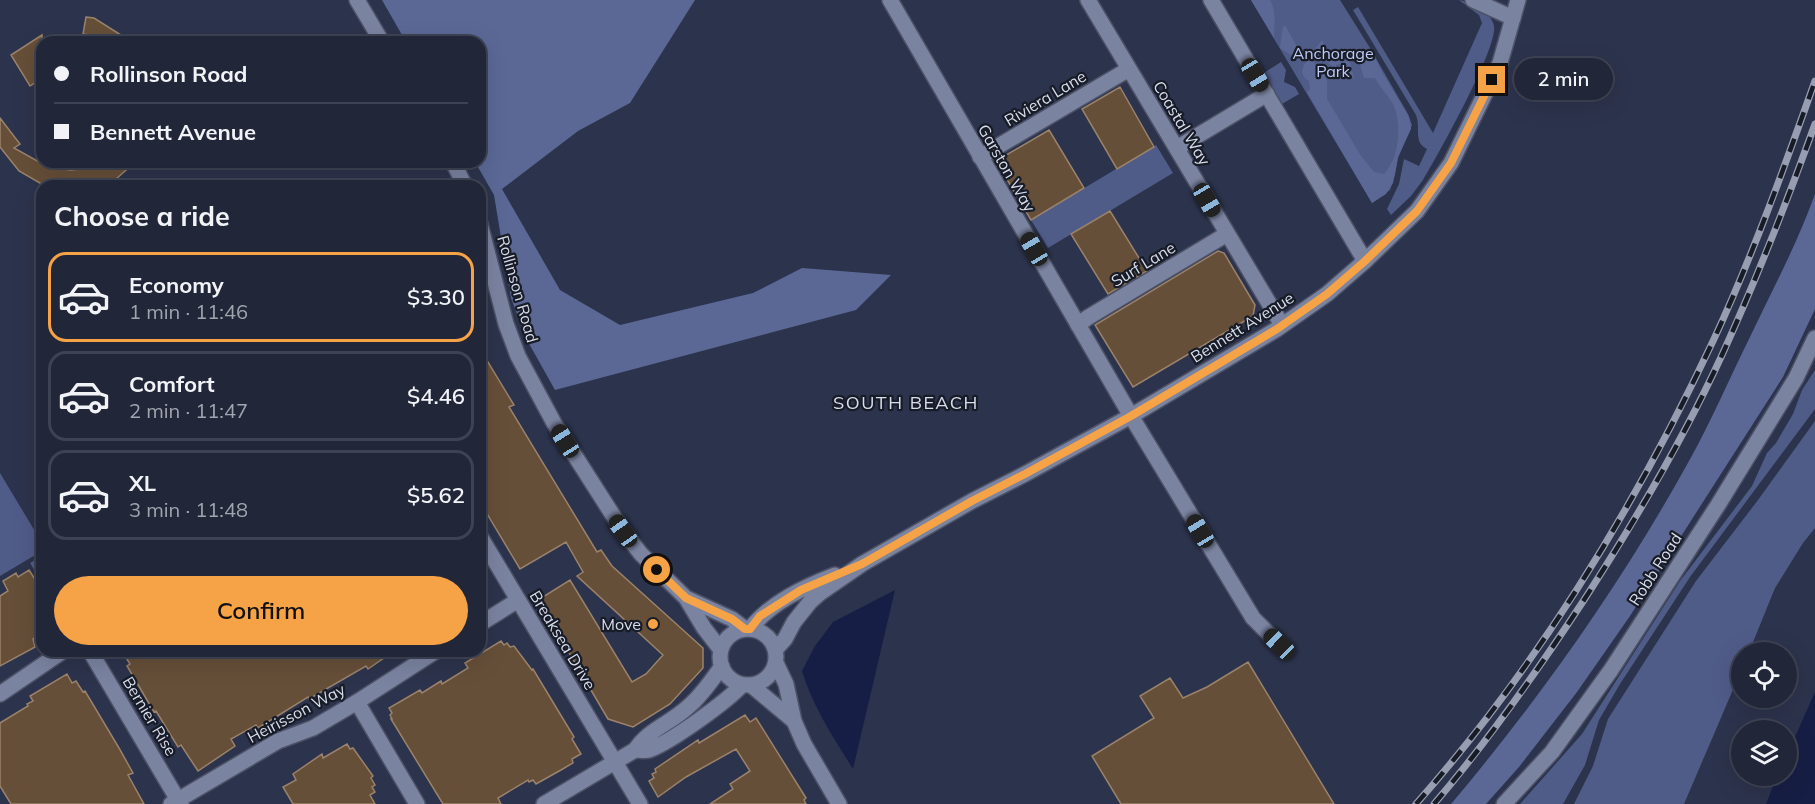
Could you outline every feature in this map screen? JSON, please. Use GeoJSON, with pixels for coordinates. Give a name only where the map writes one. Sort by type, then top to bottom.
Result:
{"type":"FeatureCollection","features":[{"type":"Feature","properties":{"kind":"street"},"geometry":{"type":"LineString","coordinates":[[357,0],[378,36]]}},
{"type":"Feature","properties":{"kind":"street","name":"Garston Way"},"geometry":{"type":"LineString","coordinates":[[890,0],[1078,326],[1253,618],[1279,644]]}},
{"type":"Feature","properties":{"kind":"street","name":"Coastal Way"},"geometry":{"type":"LineString","coordinates":[[1088,0],[1282,325]]}},
{"type":"Feature","properties":{"kind":"street"},"geometry":{"type":"LineString","coordinates":[[1210,0],[1365,261]]}},
{"type":"Feature","properties":{"kind":"street"},"geometry":{"type":"LineString","coordinates":[[1473,0],[1514,18]]}},
{"type":"Feature","properties":{"kind":"street","name":"Bennett Avenue"},"geometry":{"type":"LineString","coordinates":[[776,656],[810,602],[862,564],[972,501],[1131,416],[1282,325],[1327,294],[1365,261],[1417,211],[1451,163],[1500,63],[1518,0]]}},
{"type":"Feature","properties":{"kind":"street","name":"Riviera Lane"},"geometry":{"type":"LineString","coordinates":[[980,157],[1129,69]]}},
{"type":"Feature","properties":{"kind":"street"},"geometry":{"type":"LineString","coordinates":[[1177,148],[1267,94]]}},
{"type":"Feature","properties":{"kind":"street","name":"Surf Lane"},"geometry":{"type":"LineString","coordinates":[[1078,326],[1087,318],[1227,234]]}},
{"type":"Feature","properties":{"kind":"street","name":"Rollinson Road"},"geometry":{"type":"LineString","coordinates":[[486,247],[506,324],[531,382],[588,478],[623,531],[641,554],[686,598],[704,628],[722,650]]}},
{"type":"Feature","properties":{"kind":"street","name":"Robb Road"},"geometry":{"type":"LineString","coordinates":[[1504,804],[1552,752],[1611,670],[1742,466],[1796,378],[1815,338]]}},
{"type":"Feature","properties":{"kind":"street","name":"Breaksea Drive"},"geometry":{"type":"LineString","coordinates":[[486,546],[640,804]]}},
{"type":"Feature","properties":{"kind":"street","name":"Bennett Avenue"},"geometry":{"type":"LineString","coordinates":[[748,629],[760,616],[801,590],[862,564]]}},
{"type":"Feature","properties":{"kind":"street","name":"Rollinson Road"},"geometry":{"type":"LineString","coordinates":[[686,598],[748,629]]}},
{"type":"Feature","properties":{"kind":"street"},"geometry":{"type":"LineString","coordinates":[[486,620],[518,600]]}},
{"type":"Feature","properties":{"kind":"street"},"geometry":{"type":"LineString","coordinates":[[794,721],[747,685],[726,674],[722,666],[722,650],[730,636],[748,629],[766,636],[786,684],[794,721],[811,757],[839,804]]}},
{"type":"Feature","properties":{"kind":"street"},"geometry":{"type":"LineString","coordinates":[[635,750],[648,750],[678,734],[747,685],[767,678],[776,656]]}},
{"type":"Feature","properties":{"kind":"street"},"geometry":{"type":"LineString","coordinates":[[0,694],[54,657]]}},
{"type":"Feature","properties":{"kind":"street","name":"Bernier Rise"},"geometry":{"type":"LineString","coordinates":[[93,657],[177,802]]}},
{"type":"Feature","properties":{"kind":"street","name":"Heirisson Way"},"geometry":{"type":"LineString","coordinates":[[177,802],[278,741],[313,728],[427,657]]}},
{"type":"Feature","properties":{"kind":"street"},"geometry":{"type":"LineString","coordinates":[[544,804],[635,750],[644,736],[689,707],[701,695],[722,666]]}},
{"type":"Feature","properties":{"kind":"street"},"geometry":{"type":"LineString","coordinates":[[357,702],[417,804]]}},
{"type":"Feature","properties":{"kind":"green space"},"geometry":{"type":"Polygon","coordinates":[[[382,0],[695,0],[630,103],[578,131],[502,189],[560,290],[620,325],[753,293],[802,268],[891,275],[856,310],[555,390],[527,340],[511,298],[494,195],[478,168],[486,168],[486,36],[403,36],[382,0]]]}},
{"type":"Feature","properties":{"kind":"green space","name":"Anchorage Park"},"geometry":{"type":"Polygon","coordinates":[[[1251,0],[1340,0],[1370,48],[1412,125],[1398,158],[1390,190],[1372,203],[1251,0]]]}},
{"type":"Feature","properties":{"kind":"green space"},"geometry":{"type":"Polygon","coordinates":[[[1251,0],[1270,0],[1274,14],[1274,38],[1251,0]]]}},
{"type":"Feature","properties":{"kind":"green space"},"geometry":{"type":"Polygon","coordinates":[[[1459,0],[1475,5],[1489,16],[1494,26],[1493,38],[1477,78],[1430,168],[1411,196],[1391,215],[1387,209],[1399,184],[1404,159],[1419,166],[1427,149],[1420,143],[1416,115],[1353,10],[1358,7],[1433,133],[1482,23],[1479,15],[1459,0]]]}},
{"type":"Feature","properties":{"kind":"green space"},"geometry":{"type":"Polygon","coordinates":[[[1283,26],[1286,27],[1303,53],[1299,60],[1280,48],[1283,26]]]}},
{"type":"Feature","properties":{"kind":"green space"},"geometry":{"type":"Polygon","coordinates":[[[1322,40],[1327,53],[1337,51],[1348,55],[1354,78],[1341,73],[1345,70],[1343,65],[1337,64],[1335,68],[1313,52],[1322,40]]]}},
{"type":"Feature","properties":{"kind":"green space"},"geometry":{"type":"Polygon","coordinates":[[[1361,49],[1372,51],[1409,117],[1411,129],[1398,157],[1393,183],[1386,194],[1372,203],[1307,92],[1310,89],[1309,81],[1302,73],[1309,58],[1324,72],[1327,82],[1327,99],[1361,156],[1374,172],[1384,174],[1396,151],[1398,123],[1392,102],[1375,78],[1364,78],[1356,52],[1361,49]]]}},
{"type":"Feature","properties":{"kind":"green space"},"geometry":{"type":"Polygon","coordinates":[[[1281,62],[1286,70],[1284,82],[1295,87],[1299,94],[1282,104],[1264,77],[1265,72],[1281,62]]]}},
{"type":"Feature","properties":{"kind":"green space"},"geometry":{"type":"Polygon","coordinates":[[[1156,145],[1173,173],[1048,248],[1031,220],[1156,145]]]}},
{"type":"Feature","properties":{"kind":"green space"},"geometry":{"type":"Polygon","coordinates":[[[1815,194],[1815,309],[1783,377],[1630,616],[1577,692],[1519,767],[1486,804],[1451,804],[1548,681],[1608,595],[1663,506],[1712,416],[1792,249],[1815,194]]]}},
{"type":"Feature","properties":{"kind":"green space"},"geometry":{"type":"Polygon","coordinates":[[[1815,370],[1815,409],[1690,577],[1620,684],[1599,720],[1585,765],[1563,804],[1520,804],[1582,734],[1680,581],[1752,486],[1767,453],[1776,443],[1793,414],[1802,390],[1815,370]]]}},
{"type":"Feature","properties":{"kind":"green space"},"geometry":{"type":"Polygon","coordinates":[[[1815,421],[1815,528],[1775,588],[1753,642],[1731,642],[1731,694],[1684,804],[1574,804],[1593,766],[1608,719],[1696,581],[1815,421]]]}},
{"type":"Feature","properties":{"kind":"green space"},"geometry":{"type":"Polygon","coordinates":[[[0,473],[36,533],[36,555],[0,576],[0,473]]]}},
{"type":"Feature","properties":{"kind":"green space"},"geometry":{"type":"Polygon","coordinates":[[[36,560],[36,573],[30,563],[36,560]]]}},
{"type":"Feature","properties":{"kind":"shaded area"},"geometry":{"type":"Polygon","coordinates":[[[895,590],[853,769],[818,709],[802,671],[815,646],[833,622],[895,590]]]}},
{"type":"Feature","properties":{"kind":"shaded area"},"geometry":{"type":"Polygon","coordinates":[[[1815,692],[1815,804],[1766,804],[1773,786],[1797,786],[1797,732],[1815,692]]]}},
{"type":"Feature","properties":{"kind":"building"},"geometry":{"type":"Polygon","coordinates":[[[86,17],[94,18],[122,36],[95,36],[83,34],[86,17]]]}},
{"type":"Feature","properties":{"kind":"building"},"geometry":{"type":"Polygon","coordinates":[[[36,39],[36,82],[30,86],[11,55],[36,39]]]}},
{"type":"Feature","properties":{"kind":"building"},"geometry":{"type":"Polygon","coordinates":[[[1120,87],[1154,147],[1117,169],[1082,109],[1120,87]]]}},
{"type":"Feature","properties":{"kind":"building"},"geometry":{"type":"Polygon","coordinates":[[[0,118],[20,144],[14,148],[36,160],[36,168],[71,170],[128,168],[113,180],[36,181],[19,171],[0,147],[0,118]]]}},
{"type":"Feature","properties":{"kind":"building"},"geometry":{"type":"Polygon","coordinates":[[[1049,130],[1084,188],[1031,220],[996,161],[1049,130]]]}},
{"type":"Feature","properties":{"kind":"building"},"geometry":{"type":"Polygon","coordinates":[[[1110,211],[1147,271],[1108,294],[1071,234],[1110,211]]]}},
{"type":"Feature","properties":{"kind":"building"},"geometry":{"type":"Polygon","coordinates":[[[1218,251],[1224,253],[1255,305],[1253,316],[1133,387],[1095,325],[1218,251]]]}},
{"type":"Feature","properties":{"kind":"building"},"geometry":{"type":"Polygon","coordinates":[[[486,359],[514,405],[509,407],[597,552],[601,550],[612,566],[703,648],[703,668],[670,704],[633,727],[608,719],[538,600],[570,580],[632,682],[646,674],[663,655],[577,576],[583,572],[566,542],[520,569],[486,512],[486,359]]]}},
{"type":"Feature","properties":{"kind":"building"},"geometry":{"type":"Polygon","coordinates":[[[29,570],[36,581],[36,637],[33,639],[35,647],[0,666],[0,596],[8,591],[3,581],[16,573],[18,577],[29,570]]]}},
{"type":"Feature","properties":{"kind":"building"},"geometry":{"type":"Polygon","coordinates":[[[501,641],[504,645],[507,643],[510,647],[514,646],[533,669],[574,737],[572,739],[581,754],[572,759],[573,763],[536,784],[533,780],[529,782],[528,780],[498,798],[501,804],[443,804],[391,719],[392,713],[389,708],[420,690],[422,693],[441,681],[442,684],[468,668],[465,663],[475,657],[486,657],[486,650],[501,641]]]}},
{"type":"Feature","properties":{"kind":"building"},"geometry":{"type":"Polygon","coordinates":[[[126,657],[385,657],[368,669],[366,666],[309,699],[308,697],[258,728],[256,725],[231,739],[235,746],[198,771],[181,745],[178,747],[156,711],[154,712],[127,666],[130,664],[126,657]]]}},
{"type":"Feature","properties":{"kind":"building"},"geometry":{"type":"Polygon","coordinates":[[[1248,662],[1334,804],[1121,804],[1092,756],[1154,718],[1140,696],[1170,678],[1183,698],[1207,687],[1248,662]]]}},
{"type":"Feature","properties":{"kind":"building"},"geometry":{"type":"Polygon","coordinates":[[[67,674],[72,683],[76,681],[83,692],[85,691],[119,748],[133,773],[128,775],[144,804],[11,804],[0,786],[0,723],[28,706],[27,704],[33,701],[30,696],[67,674]]]}},
{"type":"Feature","properties":{"kind":"building"},"geometry":{"type":"Polygon","coordinates":[[[745,715],[750,722],[756,718],[806,798],[804,800],[806,804],[710,804],[733,789],[730,784],[750,771],[736,749],[686,777],[658,797],[649,781],[654,778],[652,774],[656,772],[655,769],[698,740],[699,743],[745,715]]]}},
{"type":"Feature","properties":{"kind":"building"},"geometry":{"type":"Polygon","coordinates":[[[347,744],[350,749],[353,748],[373,776],[371,778],[375,785],[372,787],[375,792],[370,795],[375,804],[293,804],[283,787],[296,780],[293,774],[322,754],[323,758],[347,744]]]}},
{"type":"Feature","properties":{"kind":"railway"},"geometry":{"type":"LineString","coordinates":[[1416,804],[1461,751],[1543,640],[1582,582],[1652,462],[1714,339],[1742,275],[1815,81]]}},
{"type":"Feature","properties":{"kind":"railway"},"geometry":{"type":"LineString","coordinates":[[1434,804],[1494,730],[1549,652],[1658,480],[1707,387],[1735,327],[1771,241],[1815,124]]}},
{"type":"Feature","properties":{"kind":"place","name":"Move"},"geometry":{"type":"Point","coordinates":[653,624]}},
{"type":"Feature","properties":{"kind":"district","name":"SOUTH BEACH"},"geometry":{"type":"Point","coordinates":[906,402]}},
{"type":"Feature","properties":{"kind":"route"},"geometry":{"type":"LineString","coordinates":[[657,570],[686,598],[732,619],[745,629],[750,629],[760,616],[801,590],[862,564],[972,501],[1131,416],[1277,329],[1327,294],[1365,261],[1417,211],[1451,163],[1492,80]]}}]}
